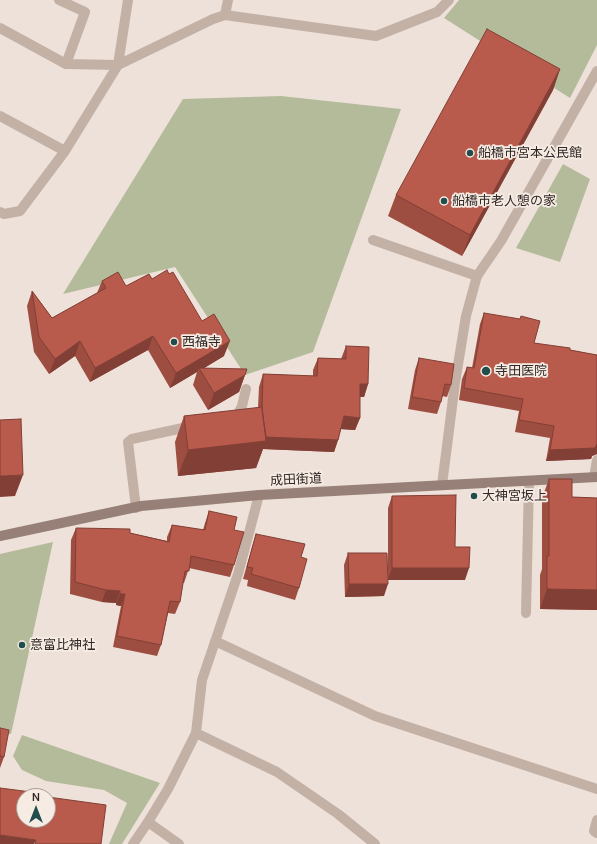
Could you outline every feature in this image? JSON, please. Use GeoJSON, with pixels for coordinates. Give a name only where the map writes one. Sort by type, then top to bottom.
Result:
{"type":"FeatureCollection","features":[{"type":"Feature","properties":{"kind":"street"},"geometry":{"type":"LineString","coordinates":[[59,0],[85,12],[66,64]]}},
{"type":"Feature","properties":{"kind":"street"},"geometry":{"type":"LineString","coordinates":[[0,212],[4,214],[20,211],[65,151],[118,65],[128,0]]}},
{"type":"Feature","properties":{"kind":"street"},"geometry":{"type":"LineString","coordinates":[[226,15],[228,0]]}},
{"type":"Feature","properties":{"kind":"street"},"geometry":{"type":"LineString","coordinates":[[0,28],[66,64],[118,65],[213,19],[226,15],[376,36],[437,12],[449,0]]}},
{"type":"Feature","properties":{"kind":"street"},"geometry":{"type":"LineString","coordinates":[[442,485],[455,383],[466,316],[477,276],[500,242],[597,71]]}},
{"type":"Feature","properties":{"kind":"street"},"geometry":{"type":"LineString","coordinates":[[0,116],[65,151]]}},
{"type":"Feature","properties":{"kind":"street"},"geometry":{"type":"LineString","coordinates":[[373,240],[477,276]]}},
{"type":"Feature","properties":{"kind":"street"},"geometry":{"type":"LineString","coordinates":[[220,420],[238,414],[242,406],[246,389]]}},
{"type":"Feature","properties":{"kind":"street"},"geometry":{"type":"LineString","coordinates":[[136,508],[128,442],[132,439],[205,423]]}},
{"type":"Feature","properties":{"kind":"street"},"geometry":{"type":"LineString","coordinates":[[596,477],[597,460]]}},
{"type":"Feature","properties":{"kind":"street","name":"成田街道"},"geometry":{"type":"LineString","coordinates":[[0,536],[136,508],[259,495],[596,477]]}},
{"type":"Feature","properties":{"kind":"street"},"geometry":{"type":"LineString","coordinates":[[526,613],[529,481]]}},
{"type":"Feature","properties":{"kind":"street"},"geometry":{"type":"LineString","coordinates":[[133,844],[168,789],[196,733],[202,680],[238,574],[259,495]]}},
{"type":"Feature","properties":{"kind":"street"},"geometry":{"type":"LineString","coordinates":[[215,641],[375,716],[597,789]]}},
{"type":"Feature","properties":{"kind":"street"},"geometry":{"type":"LineString","coordinates":[[196,733],[277,772],[338,814],[375,844]]}},
{"type":"Feature","properties":{"kind":"street"},"geometry":{"type":"LineString","coordinates":[[597,820],[594,831],[597,833]]}},
{"type":"Feature","properties":{"kind":"street"},"geometry":{"type":"LineString","coordinates":[[148,822],[179,844]]}},
{"type":"Feature","properties":{"kind":"green space"},"geometry":{"type":"Polygon","coordinates":[[[459,0],[597,0],[597,45],[570,98],[444,18],[459,0]]]}},
{"type":"Feature","properties":{"kind":"green space"},"geometry":{"type":"Polygon","coordinates":[[[281,96],[401,109],[313,352],[245,375],[175,267],[63,294],[183,99],[281,96]]]}},
{"type":"Feature","properties":{"kind":"green space"},"geometry":{"type":"Polygon","coordinates":[[[563,164],[590,179],[560,262],[516,248],[563,164]]]}},
{"type":"Feature","properties":{"kind":"green space"},"geometry":{"type":"Polygon","coordinates":[[[53,542],[11,734],[0,733],[0,554],[53,542]]]}},
{"type":"Feature","properties":{"kind":"green space"},"geometry":{"type":"Polygon","coordinates":[[[22,735],[160,783],[122,844],[109,844],[127,803],[104,790],[46,781],[22,770],[13,756],[22,735]]]}},
{"type":"Feature","properties":{"kind":"building","name":"船橋市宮本公民館"},"geometry":{"type":"Polygon","coordinates":[[[487,29],[560,69],[470,235],[396,195],[487,29]]]}},
{"type":"Feature","properties":{"kind":"building"},"geometry":{"type":"Polygon","coordinates":[[[167,270],[169,274],[173,272],[202,321],[214,314],[230,341],[176,373],[153,336],[95,368],[80,341],[55,359],[39,337],[32,291],[52,318],[106,288],[102,281],[118,272],[126,286],[149,274],[152,279],[167,270]]]}},
{"type":"Feature","properties":{"kind":"building"},"geometry":{"type":"Polygon","coordinates":[[[484,313],[520,319],[521,316],[540,321],[534,343],[570,348],[570,350],[597,355],[597,444],[595,448],[550,450],[554,426],[519,420],[523,399],[464,388],[467,367],[474,368],[484,313]]]}},
{"type":"Feature","properties":{"kind":"building"},"geometry":{"type":"Polygon","coordinates":[[[346,346],[369,347],[368,384],[360,384],[360,418],[344,416],[338,440],[266,437],[262,410],[263,374],[317,376],[318,358],[346,359],[346,346]]]}},
{"type":"Feature","properties":{"kind":"building"},"geometry":{"type":"Polygon","coordinates":[[[419,358],[454,364],[451,385],[445,384],[441,402],[412,397],[419,358]]]}},
{"type":"Feature","properties":{"kind":"building"},"geometry":{"type":"Polygon","coordinates":[[[199,368],[247,369],[245,375],[214,393],[199,368]]]}},
{"type":"Feature","properties":{"kind":"building"},"geometry":{"type":"Polygon","coordinates":[[[262,407],[266,441],[188,450],[184,416],[262,407]]]}},
{"type":"Feature","properties":{"kind":"building"},"geometry":{"type":"Polygon","coordinates":[[[21,419],[23,475],[0,476],[0,420],[21,419]]]}},
{"type":"Feature","properties":{"kind":"building"},"geometry":{"type":"Polygon","coordinates":[[[549,479],[572,479],[572,497],[597,498],[597,590],[547,589],[547,556],[549,556],[549,479]]]}},
{"type":"Feature","properties":{"kind":"building"},"geometry":{"type":"Polygon","coordinates":[[[456,495],[455,547],[470,547],[469,568],[392,568],[392,496],[456,495]]]}},
{"type":"Feature","properties":{"kind":"building"},"geometry":{"type":"Polygon","coordinates":[[[209,511],[237,517],[234,530],[244,532],[234,565],[191,556],[189,571],[185,571],[180,602],[170,601],[161,645],[117,636],[125,594],[120,594],[120,591],[106,590],[75,582],[76,528],[130,529],[130,533],[169,542],[172,525],[205,530],[209,511]]]}},
{"type":"Feature","properties":{"kind":"building"},"geometry":{"type":"Polygon","coordinates":[[[256,534],[305,544],[301,557],[307,559],[299,588],[251,574],[253,568],[247,567],[256,534]]]}},
{"type":"Feature","properties":{"kind":"building"},"geometry":{"type":"Polygon","coordinates":[[[348,553],[387,553],[388,584],[349,584],[348,553]]]}},
{"type":"Feature","properties":{"kind":"building"},"geometry":{"type":"Polygon","coordinates":[[[0,728],[9,730],[4,757],[0,756],[0,728]]]}},
{"type":"Feature","properties":{"kind":"building"},"geometry":{"type":"Polygon","coordinates":[[[0,788],[16,790],[16,828],[56,828],[56,798],[106,805],[101,844],[35,844],[36,840],[0,835],[0,788]]]}},
{"type":"Feature","properties":{"kind":"place","name":"船橋市宮本公民館"},"geometry":{"type":"Point","coordinates":[470,153]}},
{"type":"Feature","properties":{"kind":"place","name":"船橋市老人憩の家"},"geometry":{"type":"Point","coordinates":[444,201]}},
{"type":"Feature","properties":{"kind":"place","name":"西福寺"},"geometry":{"type":"Point","coordinates":[174,342]}},
{"type":"Feature","properties":{"kind":"place","name":"寺田医院"},"geometry":{"type":"Point","coordinates":[486,371]}},
{"type":"Feature","properties":{"kind":"place","name":"大神宮坂上"},"geometry":{"type":"Point","coordinates":[474,496]}},
{"type":"Feature","properties":{"kind":"place","name":"意富比神社"},"geometry":{"type":"Point","coordinates":[22,645]}}]}
